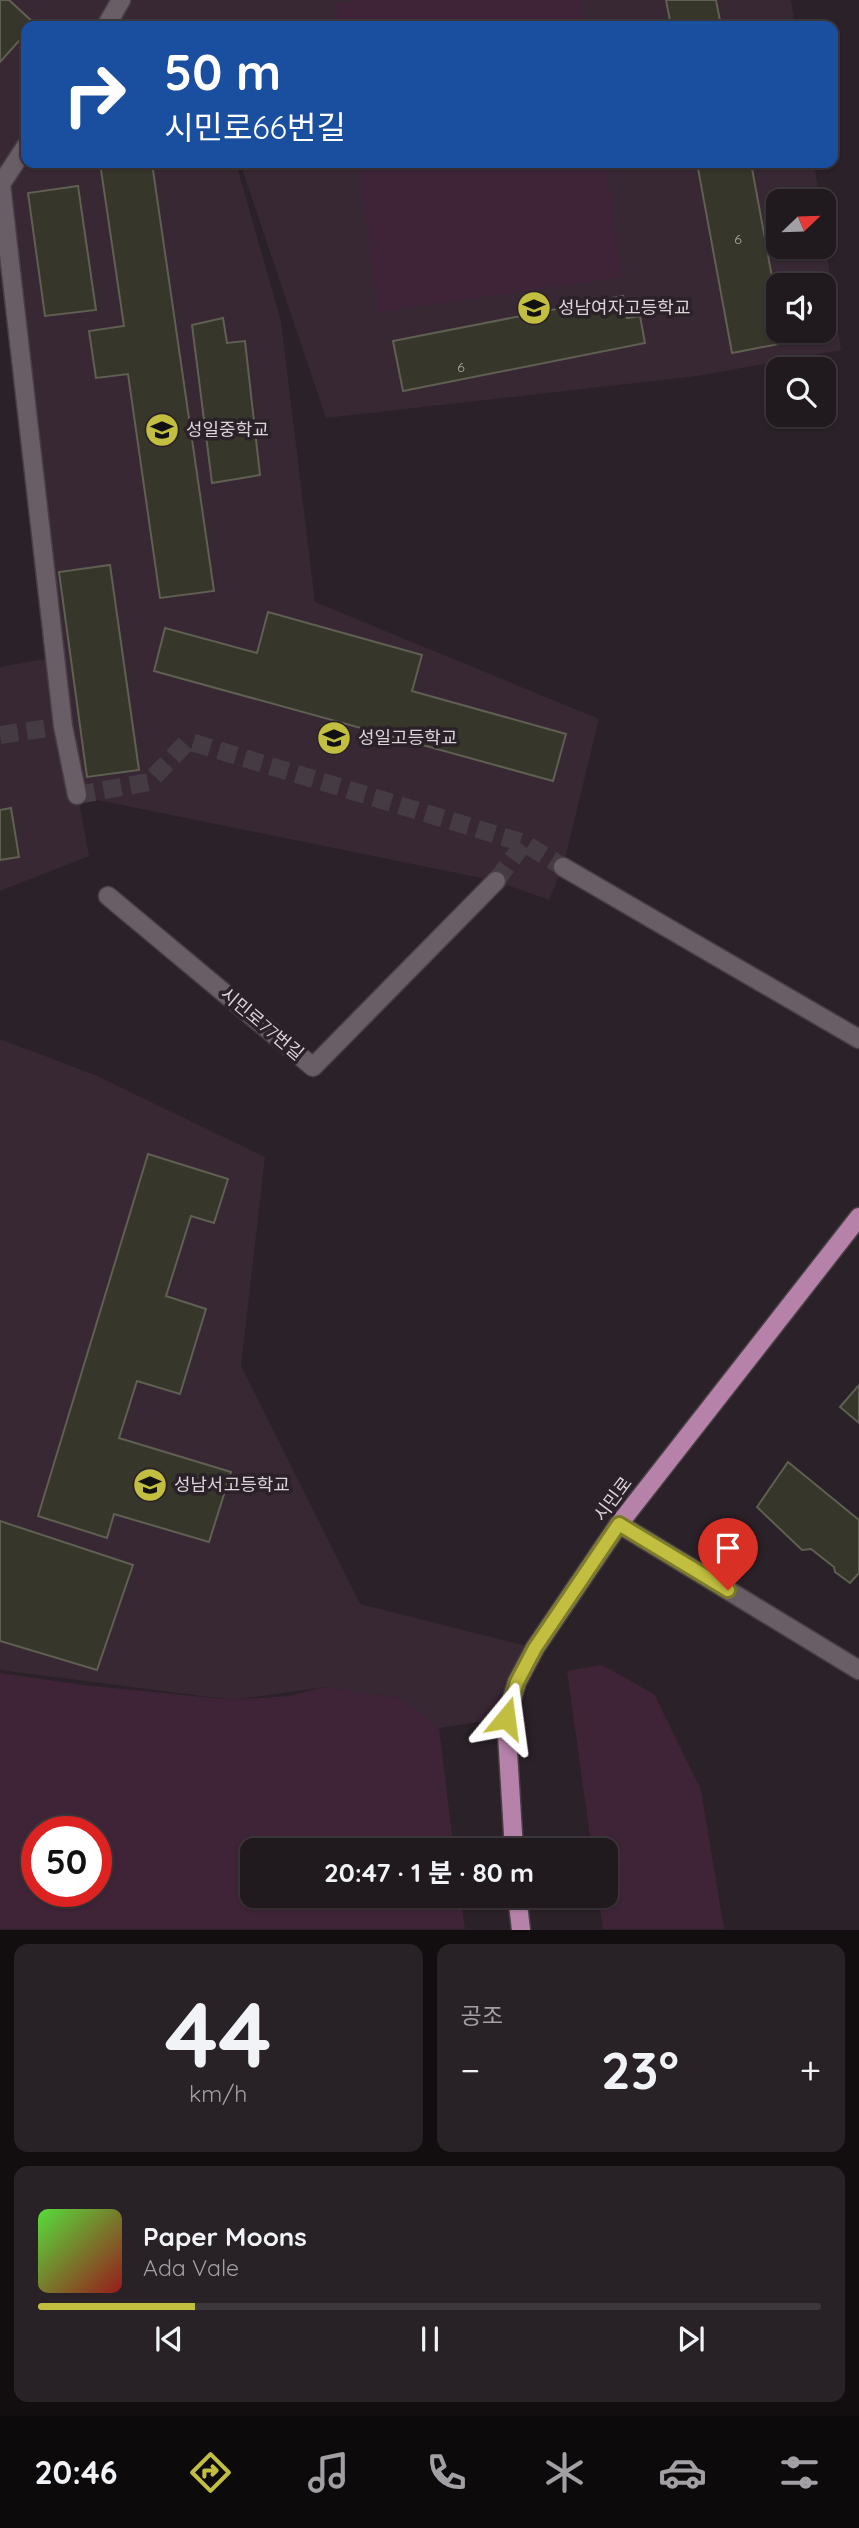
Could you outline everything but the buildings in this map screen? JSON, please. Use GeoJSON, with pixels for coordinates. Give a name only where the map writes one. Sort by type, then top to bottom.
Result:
{"type":"FeatureCollection","features":[{"type":"Feature","properties":{"kind":"main road","name":"시민로"},"geometry":{"type":"LineString","coordinates":[[513,1838],[506,1718],[517,1682],[535,1648],[619,1524],[859,1217]]}},
{"type":"Feature","properties":{"kind":"main road"},"geometry":{"type":"LineString","coordinates":[[518,1908],[521,1930]]}},
{"type":"Feature","properties":{"kind":"street"},"geometry":{"type":"LineString","coordinates":[[109,21],[121,0]]}},
{"type":"Feature","properties":{"kind":"street"},"geometry":{"type":"LineString","coordinates":[[21,154],[1,184],[63,726],[78,796]]}},
{"type":"Feature","properties":{"kind":"street"},"geometry":{"type":"LineString","coordinates":[[563,867],[859,1039]]}},
{"type":"Feature","properties":{"kind":"street","name":"시민로77번길"},"geometry":{"type":"LineString","coordinates":[[108,896],[313,1067],[496,881]]}},
{"type":"Feature","properties":{"kind":"street"},"geometry":{"type":"LineString","coordinates":[[619,1524],[859,1670]]}},
{"type":"Feature","properties":{"kind":"shaded area"},"geometry":{"type":"Polygon","coordinates":[[[0,0],[791,0],[794,21],[21,21],[21,168],[237,168],[281,321],[315,602],[599,719],[563,867],[549,900],[496,881],[78,796],[89,856],[0,891],[0,667],[50,658],[44,554],[0,184],[0,0]]]}},
{"type":"Feature","properties":{"kind":"shaded area"},"geometry":{"type":"Polygon","coordinates":[[[364,0],[581,0],[584,21],[336,21],[334,4],[364,0]]]}},
{"type":"Feature","properties":{"kind":"shaded area","name":"성남여자고등학교"},"geometry":{"type":"Polygon","coordinates":[[[242,168],[815,168],[818,189],[766,189],[766,259],[828,259],[830,273],[766,273],[766,343],[836,343],[836,316],[841,350],[802,357],[766,357],[766,364],[697,376],[326,418],[242,168]]]}},
{"type":"Feature","properties":{"kind":"shaded area"},"geometry":{"type":"Polygon","coordinates":[[[358,168],[606,168],[622,277],[379,312],[358,168]]]}},
{"type":"Feature","properties":{"kind":"shaded area","name":"성남서고등학교"},"geometry":{"type":"Polygon","coordinates":[[[0,1039],[95,1075],[265,1157],[241,1366],[360,1604],[535,1648],[506,1718],[439,1728],[401,1698],[325,1687],[233,1700],[0,1670],[0,1039]]]}},
{"type":"Feature","properties":{"kind":"shaded area"},"geometry":{"type":"Polygon","coordinates":[[[602,1665],[654,1694],[701,1790],[724,1929],[603,1929],[600,1908],[618,1908],[618,1838],[590,1838],[567,1671],[602,1665]]]}},
{"type":"Feature","properties":{"kind":"shaded area"},"geometry":{"type":"Polygon","coordinates":[[[0,1673],[83,1685],[233,1700],[288,1696],[325,1687],[401,1698],[439,1728],[453,1838],[240,1838],[240,1908],[462,1908],[465,1929],[0,1929],[0,1673]]]}},
{"type":"Feature","properties":{"kind":"tunnel"},"geometry":{"type":"LineString","coordinates":[[0,735],[63,726]]}},
{"type":"Feature","properties":{"kind":"tunnel"},"geometry":{"type":"LineString","coordinates":[[77,795],[149,782],[188,741],[524,843],[563,867]]}},
{"type":"Feature","properties":{"kind":"tunnel"},"geometry":{"type":"LineString","coordinates":[[496,881],[524,843]]}},
{"type":"Feature","properties":{"kind":"place","name":"성남여자고등학교"},"geometry":{"type":"Point","coordinates":[534,308]}},
{"type":"Feature","properties":{"kind":"place","name":"성일중학교"},"geometry":{"type":"Point","coordinates":[162,430]}},
{"type":"Feature","properties":{"kind":"place","name":"성일고등학교"},"geometry":{"type":"Point","coordinates":[334,738]}},
{"type":"Feature","properties":{"kind":"place","name":"성남서고등학교"},"geometry":{"type":"Point","coordinates":[150,1485]}},
{"type":"Feature","properties":{"kind":"route"},"geometry":{"type":"LineString","coordinates":[[506,1718],[517,1682],[535,1648],[619,1524],[728,1590]]}}]}
